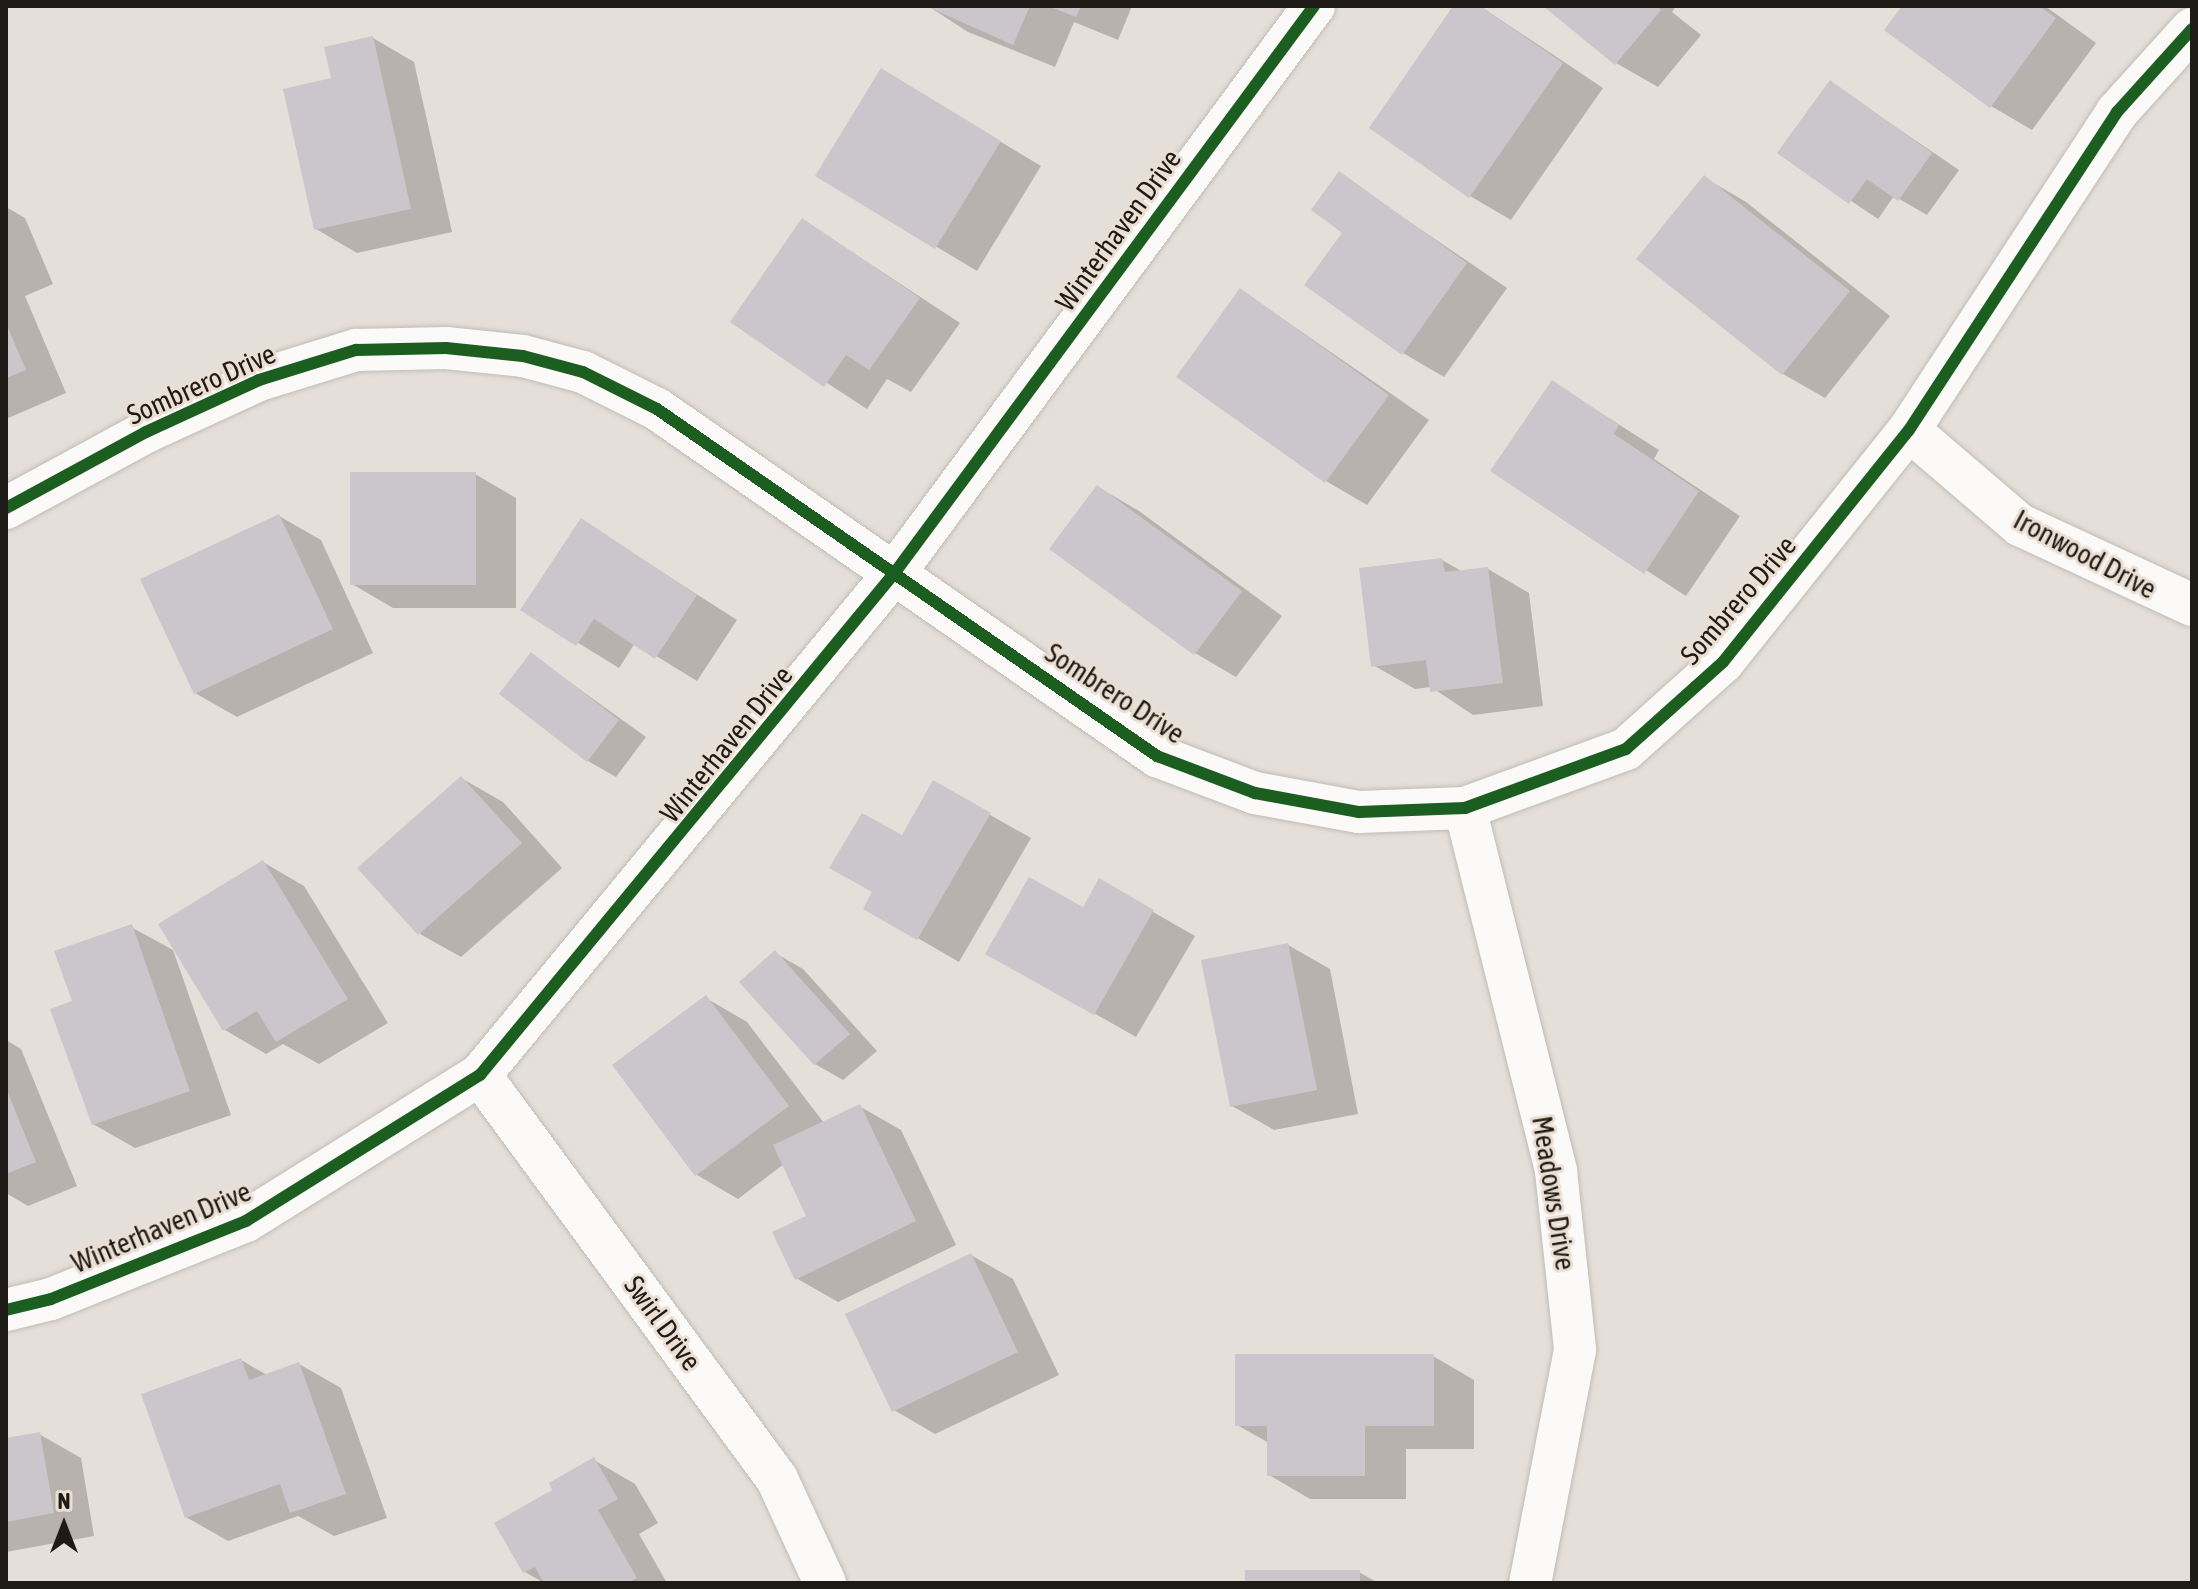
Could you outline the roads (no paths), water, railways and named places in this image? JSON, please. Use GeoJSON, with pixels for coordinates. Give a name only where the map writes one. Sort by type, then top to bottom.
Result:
{"type":"FeatureCollection","features":[{"type":"Feature","properties":{"kind":"street","name":"Winterhaven Drive"},"geometry":{"type":"LineString","coordinates":[[6,1310],[51,1299],[246,1221],[480,1075],[896,571],[1314,6]]}},
{"type":"Feature","properties":{"kind":"street","name":"Sombrero Drive"},"geometry":{"type":"LineString","coordinates":[[6,508],[146,432],[259,380],[356,350],[446,348],[523,356],[608,384],[657,409],[896,571],[1157,756],[1255,793],[1359,812],[1465,808],[1626,749],[1723,662],[1909,430],[2117,112],[2192,29]]}},
{"type":"Feature","properties":{"kind":"street","name":"Ironwood Drive"},"geometry":{"type":"LineString","coordinates":[[1909,430],[2020,525],[2192,605]]}},
{"type":"Feature","properties":{"kind":"street","name":"Meadows Drive"},"geometry":{"type":"LineString","coordinates":[[1465,808],[1556,1171],[1575,1350],[1530,1583]]}},
{"type":"Feature","properties":{"kind":"street","name":"Swirl Drive"},"geometry":{"type":"LineString","coordinates":[[480,1075],[777,1479],[825,1583]]}}]}
